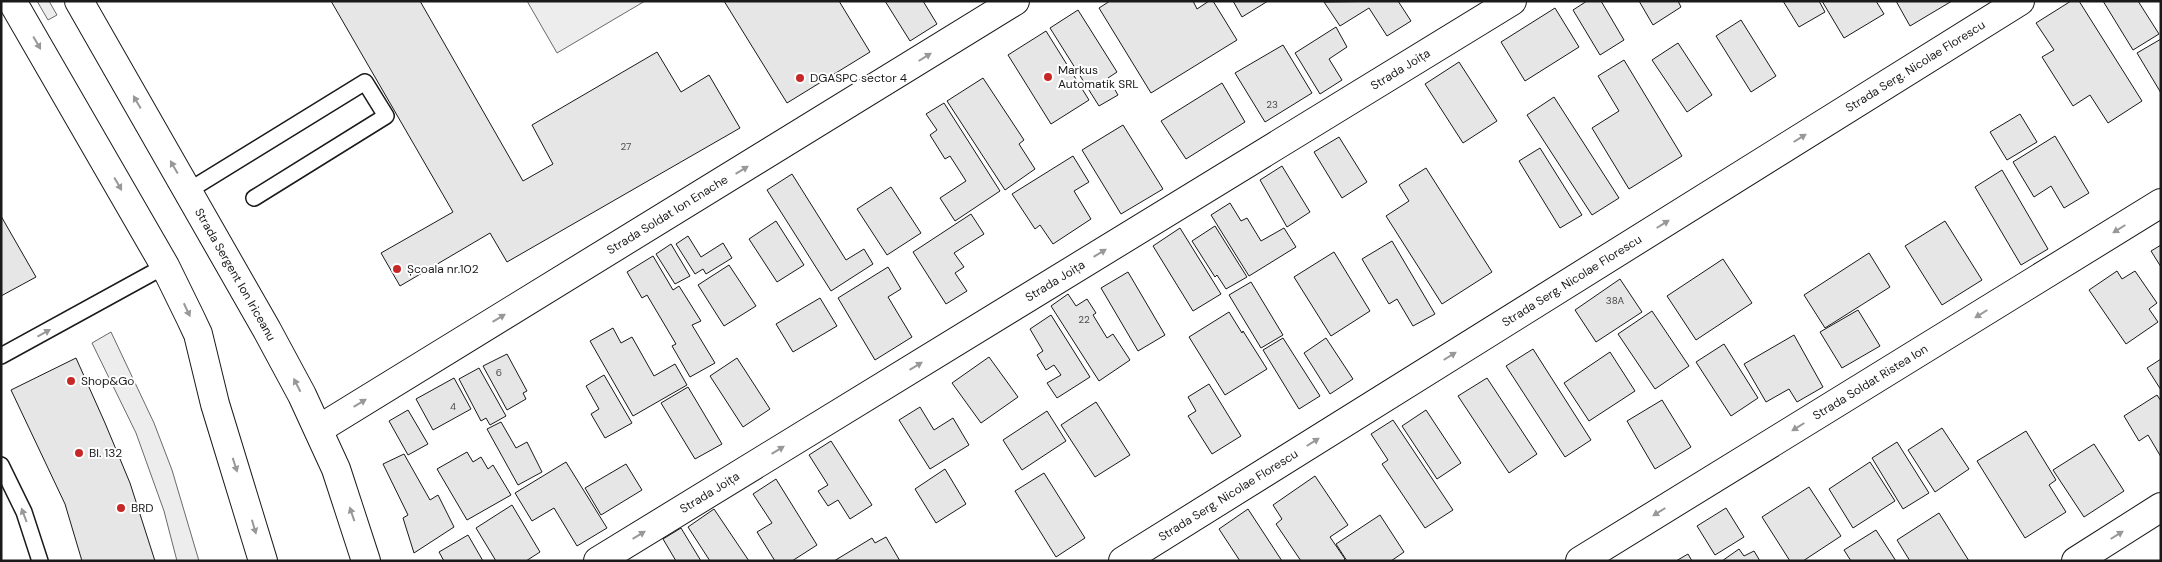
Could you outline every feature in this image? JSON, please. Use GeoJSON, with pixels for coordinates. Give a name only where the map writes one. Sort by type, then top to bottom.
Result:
{"type":"FeatureCollection","features":[{"type":"Feature","properties":{"kind":"street"},"geometry":{"type":"LineString","coordinates":[[12,1],[165,266],[198,334],[217,411],[263,561]]}},
{"type":"Feature","properties":{"kind":"street","name":"Strada Sergent Ion Iriceanu"},"geometry":{"type":"LineString","coordinates":[[79,1],[267,330],[319,428],[341,484],[366,561]]}},
{"type":"Feature","properties":{"kind":"street","name":"Strada Soldat Ion Enache"},"geometry":{"type":"LineString","coordinates":[[319,428],[1015,1]]}},
{"type":"Feature","properties":{"kind":"street","name":"Strada Joița"},"geometry":{"type":"LineString","coordinates":[[598,561],[1512,1]]}},
{"type":"Feature","properties":{"kind":"street","name":"Strada Serg. Nicolae Florescu"},"geometry":{"type":"LineString","coordinates":[[1123,561],[2020,1]]}},
{"type":"Feature","properties":{"kind":"street","name":"Strada Soldat Ristea Ion"},"geometry":{"type":"LineString","coordinates":[[1580,561],[2161,203]]}},
{"type":"Feature","properties":{"kind":"street"},"geometry":{"type":"LineString","coordinates":[[2076,561],[2161,507]]}},
{"type":"Feature","properties":{"kind":"lane"},"geometry":{"type":"LineString","coordinates":[[188,191],[365,82],[386,116],[254,198]]}},
{"type":"Feature","properties":{"kind":"lane"},"geometry":{"type":"LineString","coordinates":[[1,356],[165,266]]}},
{"type":"Feature","properties":{"kind":"lane"},"geometry":{"type":"LineString","coordinates":[[1,465],[24,512],[40,561]]}},
{"type":"Feature","properties":{"kind":"shaded area"},"geometry":{"type":"Polygon","coordinates":[[[37,1],[49,1],[57,15],[48,20],[37,1]]]}},
{"type":"Feature","properties":{"kind":"shaded area"},"geometry":{"type":"Polygon","coordinates":[[[527,1],[645,1],[557,53],[527,1]]]}},
{"type":"Feature","properties":{"kind":"shaded area"},"geometry":{"type":"Polygon","coordinates":[[[111,332],[154,423],[172,470],[199,561],[177,561],[164,511],[136,433],[92,343],[111,332]]]}},
{"type":"Feature","properties":{"kind":"building"},"geometry":{"type":"Polygon","coordinates":[[[331,1],[420,1],[523,181],[553,164],[532,125],[657,52],[681,92],[709,75],[740,128],[507,262],[490,233],[400,286],[381,253],[453,212],[331,1]]]}},
{"type":"Feature","properties":{"kind":"building","name":"DGASPC sector 4"},"geometry":{"type":"Polygon","coordinates":[[[724,1],[839,1],[870,52],[787,103],[724,1]]]}},
{"type":"Feature","properties":{"kind":"building"},"geometry":{"type":"Polygon","coordinates":[[[885,1],[923,1],[937,24],[910,41],[885,1]]]}},
{"type":"Feature","properties":{"kind":"building"},"geometry":{"type":"Polygon","coordinates":[[[1110,1],[1193,1],[1197,9],[1209,1],[1213,1],[1237,40],[1151,93],[1099,8],[1110,1]]]}},
{"type":"Feature","properties":{"kind":"building"},"geometry":{"type":"Polygon","coordinates":[[[1233,1],[1268,1],[1242,17],[1233,1]]]}},
{"type":"Feature","properties":{"kind":"building"},"geometry":{"type":"Polygon","coordinates":[[[1398,1],[1411,21],[1387,36],[1369,8],[1340,26],[1324,2],[1398,1]]]}},
{"type":"Feature","properties":{"kind":"building"},"geometry":{"type":"Polygon","coordinates":[[[1587,1],[1601,1],[1624,40],[1600,55],[1573,10],[1587,1]]]}},
{"type":"Feature","properties":{"kind":"building"},"geometry":{"type":"Polygon","coordinates":[[[1639,1],[1678,1],[1681,7],[1653,25],[1639,1]]]}},
{"type":"Feature","properties":{"kind":"building"},"geometry":{"type":"Polygon","coordinates":[[[1783,1],[1819,1],[1825,12],[1799,27],[1783,1]]]}},
{"type":"Feature","properties":{"kind":"building"},"geometry":{"type":"Polygon","coordinates":[[[1822,1],[1876,1],[1884,14],[1844,38],[1822,1]]]}},
{"type":"Feature","properties":{"kind":"building"},"geometry":{"type":"Polygon","coordinates":[[[1896,1],[1952,1],[1910,26],[1896,1]]]}},
{"type":"Feature","properties":{"kind":"building"},"geometry":{"type":"Polygon","coordinates":[[[2071,1],[2079,1],[2142,101],[2108,123],[2090,95],[2073,106],[2042,57],[2054,50],[2036,23],[2071,1]]]}},
{"type":"Feature","properties":{"kind":"building"},"geometry":{"type":"Polygon","coordinates":[[[2103,1],[2138,1],[2159,34],[2133,50],[2103,1]]]}},
{"type":"Feature","properties":{"kind":"building"},"geometry":{"type":"Polygon","coordinates":[[[1555,8],[1579,47],[1525,81],[1501,42],[1555,8]]]}},
{"type":"Feature","properties":{"kind":"building"},"geometry":{"type":"Polygon","coordinates":[[[1078,10],[1117,72],[1108,78],[1118,95],[1099,106],[1050,28],[1078,10]]]}},
{"type":"Feature","properties":{"kind":"building"},"geometry":{"type":"Polygon","coordinates":[[[1741,20],[1776,76],[1751,92],[1716,36],[1741,20]]]}},
{"type":"Feature","properties":{"kind":"building"},"geometry":{"type":"Polygon","coordinates":[[[1336,27],[1347,47],[1329,59],[1342,80],[1320,94],[1295,53],[1336,27]]]}},
{"type":"Feature","properties":{"kind":"building","name":"Markus Automatik SRL"},"geometry":{"type":"Polygon","coordinates":[[[1046,31],[1089,100],[1051,124],[1008,55],[1046,31]]]}},
{"type":"Feature","properties":{"kind":"building"},"geometry":{"type":"Polygon","coordinates":[[[2161,39],[2161,93],[2137,53],[2161,39]]]}},
{"type":"Feature","properties":{"kind":"building"},"geometry":{"type":"Polygon","coordinates":[[[1678,43],[1712,95],[1687,112],[1652,60],[1678,43]]]}},
{"type":"Feature","properties":{"kind":"building"},"geometry":{"type":"Polygon","coordinates":[[[1283,45],[1312,93],[1265,122],[1235,73],[1283,45]]]}},
{"type":"Feature","properties":{"kind":"building"},"geometry":{"type":"Polygon","coordinates":[[[1624,60],[1682,156],[1629,189],[1592,128],[1619,111],[1598,76],[1624,60]]]}},
{"type":"Feature","properties":{"kind":"building"},"geometry":{"type":"Polygon","coordinates":[[[1459,62],[1497,121],[1463,143],[1425,84],[1459,62]]]}},
{"type":"Feature","properties":{"kind":"building"},"geometry":{"type":"Polygon","coordinates":[[[983,78],[1024,140],[1019,144],[1035,169],[1005,190],[947,101],[983,78]]]}},
{"type":"Feature","properties":{"kind":"building"},"geometry":{"type":"Polygon","coordinates":[[[1222,83],[1245,122],[1186,159],[1161,121],[1222,83]]]}},
{"type":"Feature","properties":{"kind":"building"},"geometry":{"type":"Polygon","coordinates":[[[1554,97],[1619,198],[1592,215],[1527,115],[1554,97]]]}},
{"type":"Feature","properties":{"kind":"building"},"geometry":{"type":"Polygon","coordinates":[[[944,103],[1000,191],[955,221],[940,198],[966,181],[950,156],[945,159],[930,135],[937,130],[926,114],[944,103]]]}},
{"type":"Feature","properties":{"kind":"building"},"geometry":{"type":"Polygon","coordinates":[[[2020,114],[2037,142],[2007,160],[1990,132],[2020,114]]]}},
{"type":"Feature","properties":{"kind":"building"},"geometry":{"type":"Polygon","coordinates":[[[1123,125],[1163,189],[1121,214],[1082,150],[1123,125]]]}},
{"type":"Feature","properties":{"kind":"building"},"geometry":{"type":"Polygon","coordinates":[[[2055,136],[2089,193],[2064,208],[2051,186],[2034,197],[2013,162],[2055,136]]]}},
{"type":"Feature","properties":{"kind":"building"},"geometry":{"type":"Polygon","coordinates":[[[1339,137],[1367,182],[1342,198],[1314,152],[1339,137]]]}},
{"type":"Feature","properties":{"kind":"building"},"geometry":{"type":"Polygon","coordinates":[[[1540,148],[1582,215],[1560,228],[1519,161],[1540,148]]]}},
{"type":"Feature","properties":{"kind":"building"},"geometry":{"type":"Polygon","coordinates":[[[1073,156],[1089,182],[1074,191],[1091,219],[1053,244],[1040,225],[1035,229],[1012,194],[1073,156]]]}},
{"type":"Feature","properties":{"kind":"building"},"geometry":{"type":"Polygon","coordinates":[[[1282,166],[1310,212],[1287,227],[1260,180],[1282,166]]]}},
{"type":"Feature","properties":{"kind":"building"},"geometry":{"type":"Polygon","coordinates":[[[1426,168],[1492,272],[1442,304],[1386,216],[1409,201],[1399,185],[1426,168]]]}},
{"type":"Feature","properties":{"kind":"building"},"geometry":{"type":"Polygon","coordinates":[[[2002,170],[2048,249],[2021,265],[1975,187],[2002,170]]]}},
{"type":"Feature","properties":{"kind":"building"},"geometry":{"type":"Polygon","coordinates":[[[792,174],[846,260],[864,249],[873,264],[831,291],[767,190],[792,174]]]}},
{"type":"Feature","properties":{"kind":"building"},"geometry":{"type":"Polygon","coordinates":[[[891,187],[921,233],[887,255],[857,209],[891,187]]]}},
{"type":"Feature","properties":{"kind":"building"},"geometry":{"type":"Polygon","coordinates":[[[1230,203],[1241,221],[1247,218],[1261,241],[1284,228],[1296,247],[1249,276],[1211,215],[1230,203]]]}},
{"type":"Feature","properties":{"kind":"building"},"geometry":{"type":"Polygon","coordinates":[[[971,214],[984,234],[954,253],[964,267],[955,273],[967,291],[946,304],[913,252],[971,214]]]}},
{"type":"Feature","properties":{"kind":"building"},"geometry":{"type":"Polygon","coordinates":[[[1,216],[36,277],[1,296],[1,216]]]}},
{"type":"Feature","properties":{"kind":"building"},"geometry":{"type":"Polygon","coordinates":[[[776,221],[804,265],[777,282],[749,239],[776,221]]]}},
{"type":"Feature","properties":{"kind":"building"},"geometry":{"type":"Polygon","coordinates":[[[1945,221],[1982,280],[1942,305],[1905,246],[1945,221]]]}},
{"type":"Feature","properties":{"kind":"building"},"geometry":{"type":"Polygon","coordinates":[[[1215,226],[1247,277],[1226,289],[1217,275],[1215,277],[1192,241],[1215,226]]]}},
{"type":"Feature","properties":{"kind":"building"},"geometry":{"type":"Polygon","coordinates":[[[1180,228],[1221,294],[1193,311],[1153,246],[1180,228]]]}},
{"type":"Feature","properties":{"kind":"building"},"geometry":{"type":"Polygon","coordinates":[[[688,236],[701,257],[723,243],[732,258],[706,274],[703,269],[695,274],[676,244],[688,236]]]}},
{"type":"Feature","properties":{"kind":"building"},"geometry":{"type":"Polygon","coordinates":[[[1392,241],[1435,314],[1413,326],[1397,299],[1389,304],[1362,259],[1392,241]]]}},
{"type":"Feature","properties":{"kind":"building"},"geometry":{"type":"Polygon","coordinates":[[[671,244],[690,276],[675,284],[656,254],[671,244]]]}},
{"type":"Feature","properties":{"kind":"building"},"geometry":{"type":"Polygon","coordinates":[[[2161,245],[2161,267],[2151,251],[2161,245]]]}},
{"type":"Feature","properties":{"kind":"building"},"geometry":{"type":"Polygon","coordinates":[[[1334,252],[1370,311],[1331,336],[1294,277],[1334,252]]]}},
{"type":"Feature","properties":{"kind":"building"},"geometry":{"type":"Polygon","coordinates":[[[1869,253],[1890,287],[1825,328],[1804,295],[1869,253]]]}},
{"type":"Feature","properties":{"kind":"building"},"geometry":{"type":"Polygon","coordinates":[[[653,256],[673,290],[679,286],[701,321],[692,325],[715,363],[690,377],[672,346],[676,344],[647,295],[642,298],[627,272],[653,256]]]}},
{"type":"Feature","properties":{"kind":"building"},"geometry":{"type":"Polygon","coordinates":[[[1723,259],[1752,303],[1696,340],[1667,296],[1723,259]]]}},
{"type":"Feature","properties":{"kind":"building"},"geometry":{"type":"Polygon","coordinates":[[[729,265],[756,306],[724,326],[698,285],[729,265]]]}},
{"type":"Feature","properties":{"kind":"building"},"geometry":{"type":"Polygon","coordinates":[[[888,267],[901,289],[888,297],[912,337],[875,360],[838,298],[888,267]]]}},
{"type":"Feature","properties":{"kind":"building"},"geometry":{"type":"Polygon","coordinates":[[[2117,271],[2122,279],[2135,271],[2157,303],[2149,309],[2158,322],[2126,344],[2089,290],[2117,271]]]}},
{"type":"Feature","properties":{"kind":"building"},"geometry":{"type":"Polygon","coordinates":[[[1128,272],[1165,335],[1138,351],[1101,288],[1128,272]]]}},
{"type":"Feature","properties":{"kind":"building"},"geometry":{"type":"Polygon","coordinates":[[[1620,279],[1642,312],[1596,342],[1575,310],[1620,279]]]}},
{"type":"Feature","properties":{"kind":"building"},"geometry":{"type":"Polygon","coordinates":[[[1251,282],[1283,335],[1261,348],[1229,295],[1251,282]]]}},
{"type":"Feature","properties":{"kind":"building"},"geometry":{"type":"Polygon","coordinates":[[[1068,294],[1076,306],[1087,299],[1096,313],[1093,315],[1107,338],[1113,334],[1130,360],[1099,381],[1051,306],[1068,294]]]}},
{"type":"Feature","properties":{"kind":"building"},"geometry":{"type":"Polygon","coordinates":[[[820,298],[837,326],[793,352],[776,324],[820,298]]]}},
{"type":"Feature","properties":{"kind":"building"},"geometry":{"type":"Polygon","coordinates":[[[1858,310],[1880,346],[1842,368],[1820,332],[1858,310]]]}},
{"type":"Feature","properties":{"kind":"building"},"geometry":{"type":"Polygon","coordinates":[[[1652,311],[1689,366],[1655,389],[1618,334],[1652,311]]]}},
{"type":"Feature","properties":{"kind":"building"},"geometry":{"type":"Polygon","coordinates":[[[1229,312],[1267,369],[1225,395],[1189,337],[1229,312]]]}},
{"type":"Feature","properties":{"kind":"building"},"geometry":{"type":"Polygon","coordinates":[[[1051,315],[1090,377],[1057,398],[1047,383],[1061,375],[1054,365],[1046,370],[1037,355],[1043,351],[1030,329],[1051,315]]]}},
{"type":"Feature","properties":{"kind":"building"},"geometry":{"type":"Polygon","coordinates":[[[613,328],[621,343],[632,337],[654,376],[675,364],[687,385],[633,416],[590,341],[613,328]]]}},
{"type":"Feature","properties":{"kind":"building"},"geometry":{"type":"Polygon","coordinates":[[[1794,335],[1823,387],[1797,402],[1789,389],[1766,402],[1744,364],[1794,335]]]}},
{"type":"Feature","properties":{"kind":"building"},"geometry":{"type":"Polygon","coordinates":[[[1283,338],[1320,396],[1299,409],[1263,350],[1283,338]]]}},
{"type":"Feature","properties":{"kind":"building"},"geometry":{"type":"Polygon","coordinates":[[[1326,338],[1353,379],[1330,394],[1304,353],[1326,338]]]}},
{"type":"Feature","properties":{"kind":"building"},"geometry":{"type":"Polygon","coordinates":[[[1724,344],[1758,398],[1731,416],[1696,362],[1724,344]]]}},
{"type":"Feature","properties":{"kind":"building"},"geometry":{"type":"Polygon","coordinates":[[[1533,349],[1591,440],[1565,457],[1506,366],[1533,349]]]}},
{"type":"Feature","properties":{"kind":"building"},"geometry":{"type":"Polygon","coordinates":[[[1610,352],[1635,391],[1589,421],[1564,383],[1610,352]]]}},
{"type":"Feature","properties":{"kind":"building"},"geometry":{"type":"Polygon","coordinates":[[[507,354],[527,391],[523,393],[526,399],[507,410],[483,366],[507,354]]]}},
{"type":"Feature","properties":{"kind":"building"},"geometry":{"type":"Polygon","coordinates":[[[989,357],[1018,397],[981,423],[952,383],[989,357]]]}},
{"type":"Feature","properties":{"kind":"building","name":"Bl. 132"},"geometry":{"type":"Polygon","coordinates":[[[76,358],[130,483],[155,561],[82,561],[65,504],[11,390],[76,358]]]}},
{"type":"Feature","properties":{"kind":"building"},"geometry":{"type":"Polygon","coordinates":[[[737,358],[770,409],[743,427],[710,376],[737,358]]]}},
{"type":"Feature","properties":{"kind":"building"},"geometry":{"type":"Polygon","coordinates":[[[2161,359],[2161,390],[2147,368],[2161,359]]]}},
{"type":"Feature","properties":{"kind":"building"},"geometry":{"type":"Polygon","coordinates":[[[479,368],[506,416],[490,425],[486,418],[481,421],[459,379],[479,368]]]}},
{"type":"Feature","properties":{"kind":"building"},"geometry":{"type":"Polygon","coordinates":[[[604,375],[632,423],[605,438],[591,414],[599,409],[586,386],[604,375]]]}},
{"type":"Feature","properties":{"kind":"building"},"geometry":{"type":"Polygon","coordinates":[[[454,378],[471,409],[433,430],[416,399],[454,378]]]}},
{"type":"Feature","properties":{"kind":"building"},"geometry":{"type":"Polygon","coordinates":[[[1487,378],[1537,454],[1509,473],[1458,396],[1487,378]]]}},
{"type":"Feature","properties":{"kind":"building"},"geometry":{"type":"Polygon","coordinates":[[[1209,384],[1241,436],[1212,454],[1188,416],[1196,411],[1188,397],[1209,384]]]}},
{"type":"Feature","properties":{"kind":"building"},"geometry":{"type":"Polygon","coordinates":[[[688,387],[722,444],[695,459],[661,403],[688,387]]]}},
{"type":"Feature","properties":{"kind":"building"},"geometry":{"type":"Polygon","coordinates":[[[2157,395],[2161,401],[2161,457],[2148,435],[2139,441],[2124,416],[2157,395]]]}},
{"type":"Feature","properties":{"kind":"building"},"geometry":{"type":"Polygon","coordinates":[[[1662,400],[1691,447],[1655,469],[1627,421],[1662,400]]]}},
{"type":"Feature","properties":{"kind":"building"},"geometry":{"type":"Polygon","coordinates":[[[1096,402],[1130,455],[1095,477],[1061,425],[1096,402]]]}},
{"type":"Feature","properties":{"kind":"building"},"geometry":{"type":"Polygon","coordinates":[[[920,407],[934,430],[953,418],[969,445],[930,469],[899,420],[920,407]]]}},
{"type":"Feature","properties":{"kind":"building"},"geometry":{"type":"Polygon","coordinates":[[[408,410],[428,444],[408,455],[389,421],[408,410]]]}},
{"type":"Feature","properties":{"kind":"building"},"geometry":{"type":"Polygon","coordinates":[[[1426,410],[1461,463],[1437,479],[1402,426],[1426,410]]]}},
{"type":"Feature","properties":{"kind":"building"},"geometry":{"type":"Polygon","coordinates":[[[1047,411],[1066,441],[1022,470],[1003,440],[1047,411]]]}},
{"type":"Feature","properties":{"kind":"building"},"geometry":{"type":"Polygon","coordinates":[[[1393,420],[1453,510],[1425,528],[1382,464],[1388,460],[1371,434],[1393,420]]]}},
{"type":"Feature","properties":{"kind":"building"},"geometry":{"type":"Polygon","coordinates":[[[501,422],[516,448],[527,442],[542,472],[518,485],[487,429],[501,422]]]}},
{"type":"Feature","properties":{"kind":"building"},"geometry":{"type":"Polygon","coordinates":[[[1942,428],[1969,469],[1935,492],[1908,450],[1942,428]]]}},
{"type":"Feature","properties":{"kind":"building"},"geometry":{"type":"Polygon","coordinates":[[[2026,431],[2056,480],[2049,485],[2066,512],[2025,538],[1977,461],[2026,431]]]}},
{"type":"Feature","properties":{"kind":"building"},"geometry":{"type":"Polygon","coordinates":[[[831,441],[872,505],[850,519],[838,500],[828,506],[818,491],[828,485],[809,455],[831,441]]]}},
{"type":"Feature","properties":{"kind":"building"},"geometry":{"type":"Polygon","coordinates":[[[1897,442],[1929,493],[1903,509],[1872,458],[1897,442]]]}},
{"type":"Feature","properties":{"kind":"building"},"geometry":{"type":"Polygon","coordinates":[[[2094,444],[2124,491],[2084,517],[2053,470],[2094,444]]]}},
{"type":"Feature","properties":{"kind":"building"},"geometry":{"type":"Polygon","coordinates":[[[467,452],[473,462],[481,457],[488,469],[493,465],[511,495],[467,520],[437,469],[467,452]]]}},
{"type":"Feature","properties":{"kind":"building"},"geometry":{"type":"Polygon","coordinates":[[[404,454],[430,500],[438,495],[454,527],[414,553],[403,518],[408,515],[383,464],[404,454]]]}},
{"type":"Feature","properties":{"kind":"building"},"geometry":{"type":"Polygon","coordinates":[[[566,462],[607,528],[577,546],[554,508],[532,521],[515,493],[566,462]]]}},
{"type":"Feature","properties":{"kind":"building"},"geometry":{"type":"Polygon","coordinates":[[[1870,462],[1895,501],[1853,528],[1829,489],[1870,462]]]}},
{"type":"Feature","properties":{"kind":"building"},"geometry":{"type":"Polygon","coordinates":[[[626,464],[642,490],[601,515],[585,488],[626,464]]]}},
{"type":"Feature","properties":{"kind":"building"},"geometry":{"type":"Polygon","coordinates":[[[945,469],[966,504],[936,523],[915,489],[945,469]]]}},
{"type":"Feature","properties":{"kind":"building"},"geometry":{"type":"Polygon","coordinates":[[[1044,473],[1085,538],[1056,557],[1015,491],[1044,473]]]}},
{"type":"Feature","properties":{"kind":"building"},"geometry":{"type":"Polygon","coordinates":[[[1315,476],[1348,525],[1330,537],[1345,559],[1343,561],[1301,561],[1276,524],[1282,519],[1273,505],[1315,476]]]}},
{"type":"Feature","properties":{"kind":"building"},"geometry":{"type":"Polygon","coordinates":[[[776,479],[817,545],[792,561],[775,561],[757,532],[772,523],[753,494],[776,479]]]}},
{"type":"Feature","properties":{"kind":"building"},"geometry":{"type":"Polygon","coordinates":[[[1809,487],[1841,536],[1803,561],[1790,561],[1762,517],[1809,487]]]}},
{"type":"Feature","properties":{"kind":"building"},"geometry":{"type":"Polygon","coordinates":[[[512,505],[540,552],[526,561],[496,561],[476,528],[512,505]]]}},
{"type":"Feature","properties":{"kind":"building"},"geometry":{"type":"Polygon","coordinates":[[[1726,508],[1744,537],[1715,555],[1697,526],[1726,508]]]}},
{"type":"Feature","properties":{"kind":"building"},"geometry":{"type":"Polygon","coordinates":[[[714,509],[749,561],[710,561],[688,527],[714,509]]]}},
{"type":"Feature","properties":{"kind":"building"},"geometry":{"type":"Polygon","coordinates":[[[1248,509],[1282,561],[1240,561],[1219,529],[1248,509]]]}},
{"type":"Feature","properties":{"kind":"building"},"geometry":{"type":"Polygon","coordinates":[[[1939,513],[1969,561],[1910,561],[1897,540],[1939,513]]]}},
{"type":"Feature","properties":{"kind":"building"},"geometry":{"type":"Polygon","coordinates":[[[1380,515],[1404,552],[1391,561],[1347,561],[1336,544],[1380,515]]]}},
{"type":"Feature","properties":{"kind":"building"},"geometry":{"type":"Polygon","coordinates":[[[681,528],[701,561],[676,561],[663,539],[681,528]]]}},
{"type":"Feature","properties":{"kind":"building"},"geometry":{"type":"Polygon","coordinates":[[[1876,530],[1896,561],[1851,561],[1844,550],[1876,530]]]}},
{"type":"Feature","properties":{"kind":"building"},"geometry":{"type":"Polygon","coordinates":[[[468,535],[483,561],[444,561],[439,552],[468,535]]]}},
{"type":"Feature","properties":{"kind":"building"},"geometry":{"type":"Polygon","coordinates":[[[886,537],[900,561],[834,561],[872,538],[875,543],[886,537]]]}},
{"type":"Feature","properties":{"kind":"building"},"geometry":{"type":"Polygon","coordinates":[[[1739,549],[1744,556],[1754,551],[1760,561],[1722,561],[1739,549]]]}},
{"type":"Feature","properties":{"kind":"building"},"geometry":{"type":"Polygon","coordinates":[[[1688,554],[1692,561],[1676,561],[1688,554]]]}},
{"type":"Feature","properties":{"kind":"place","name":"Markus Automatik SRL"},"geometry":{"type":"Point","coordinates":[1048,77]}},
{"type":"Feature","properties":{"kind":"place","name":"DGASPC sector 4"},"geometry":{"type":"Point","coordinates":[800,78]}},
{"type":"Feature","properties":{"kind":"place","name":"Școala nr.102"},"geometry":{"type":"Point","coordinates":[397,269]}},
{"type":"Feature","properties":{"kind":"place","name":"Shop&Go"},"geometry":{"type":"Point","coordinates":[71,381]}},
{"type":"Feature","properties":{"kind":"place","name":"Bl. 132"},"geometry":{"type":"Point","coordinates":[79,453]}},
{"type":"Feature","properties":{"kind":"place","name":"BRD"},"geometry":{"type":"Point","coordinates":[121,508]}}]}
